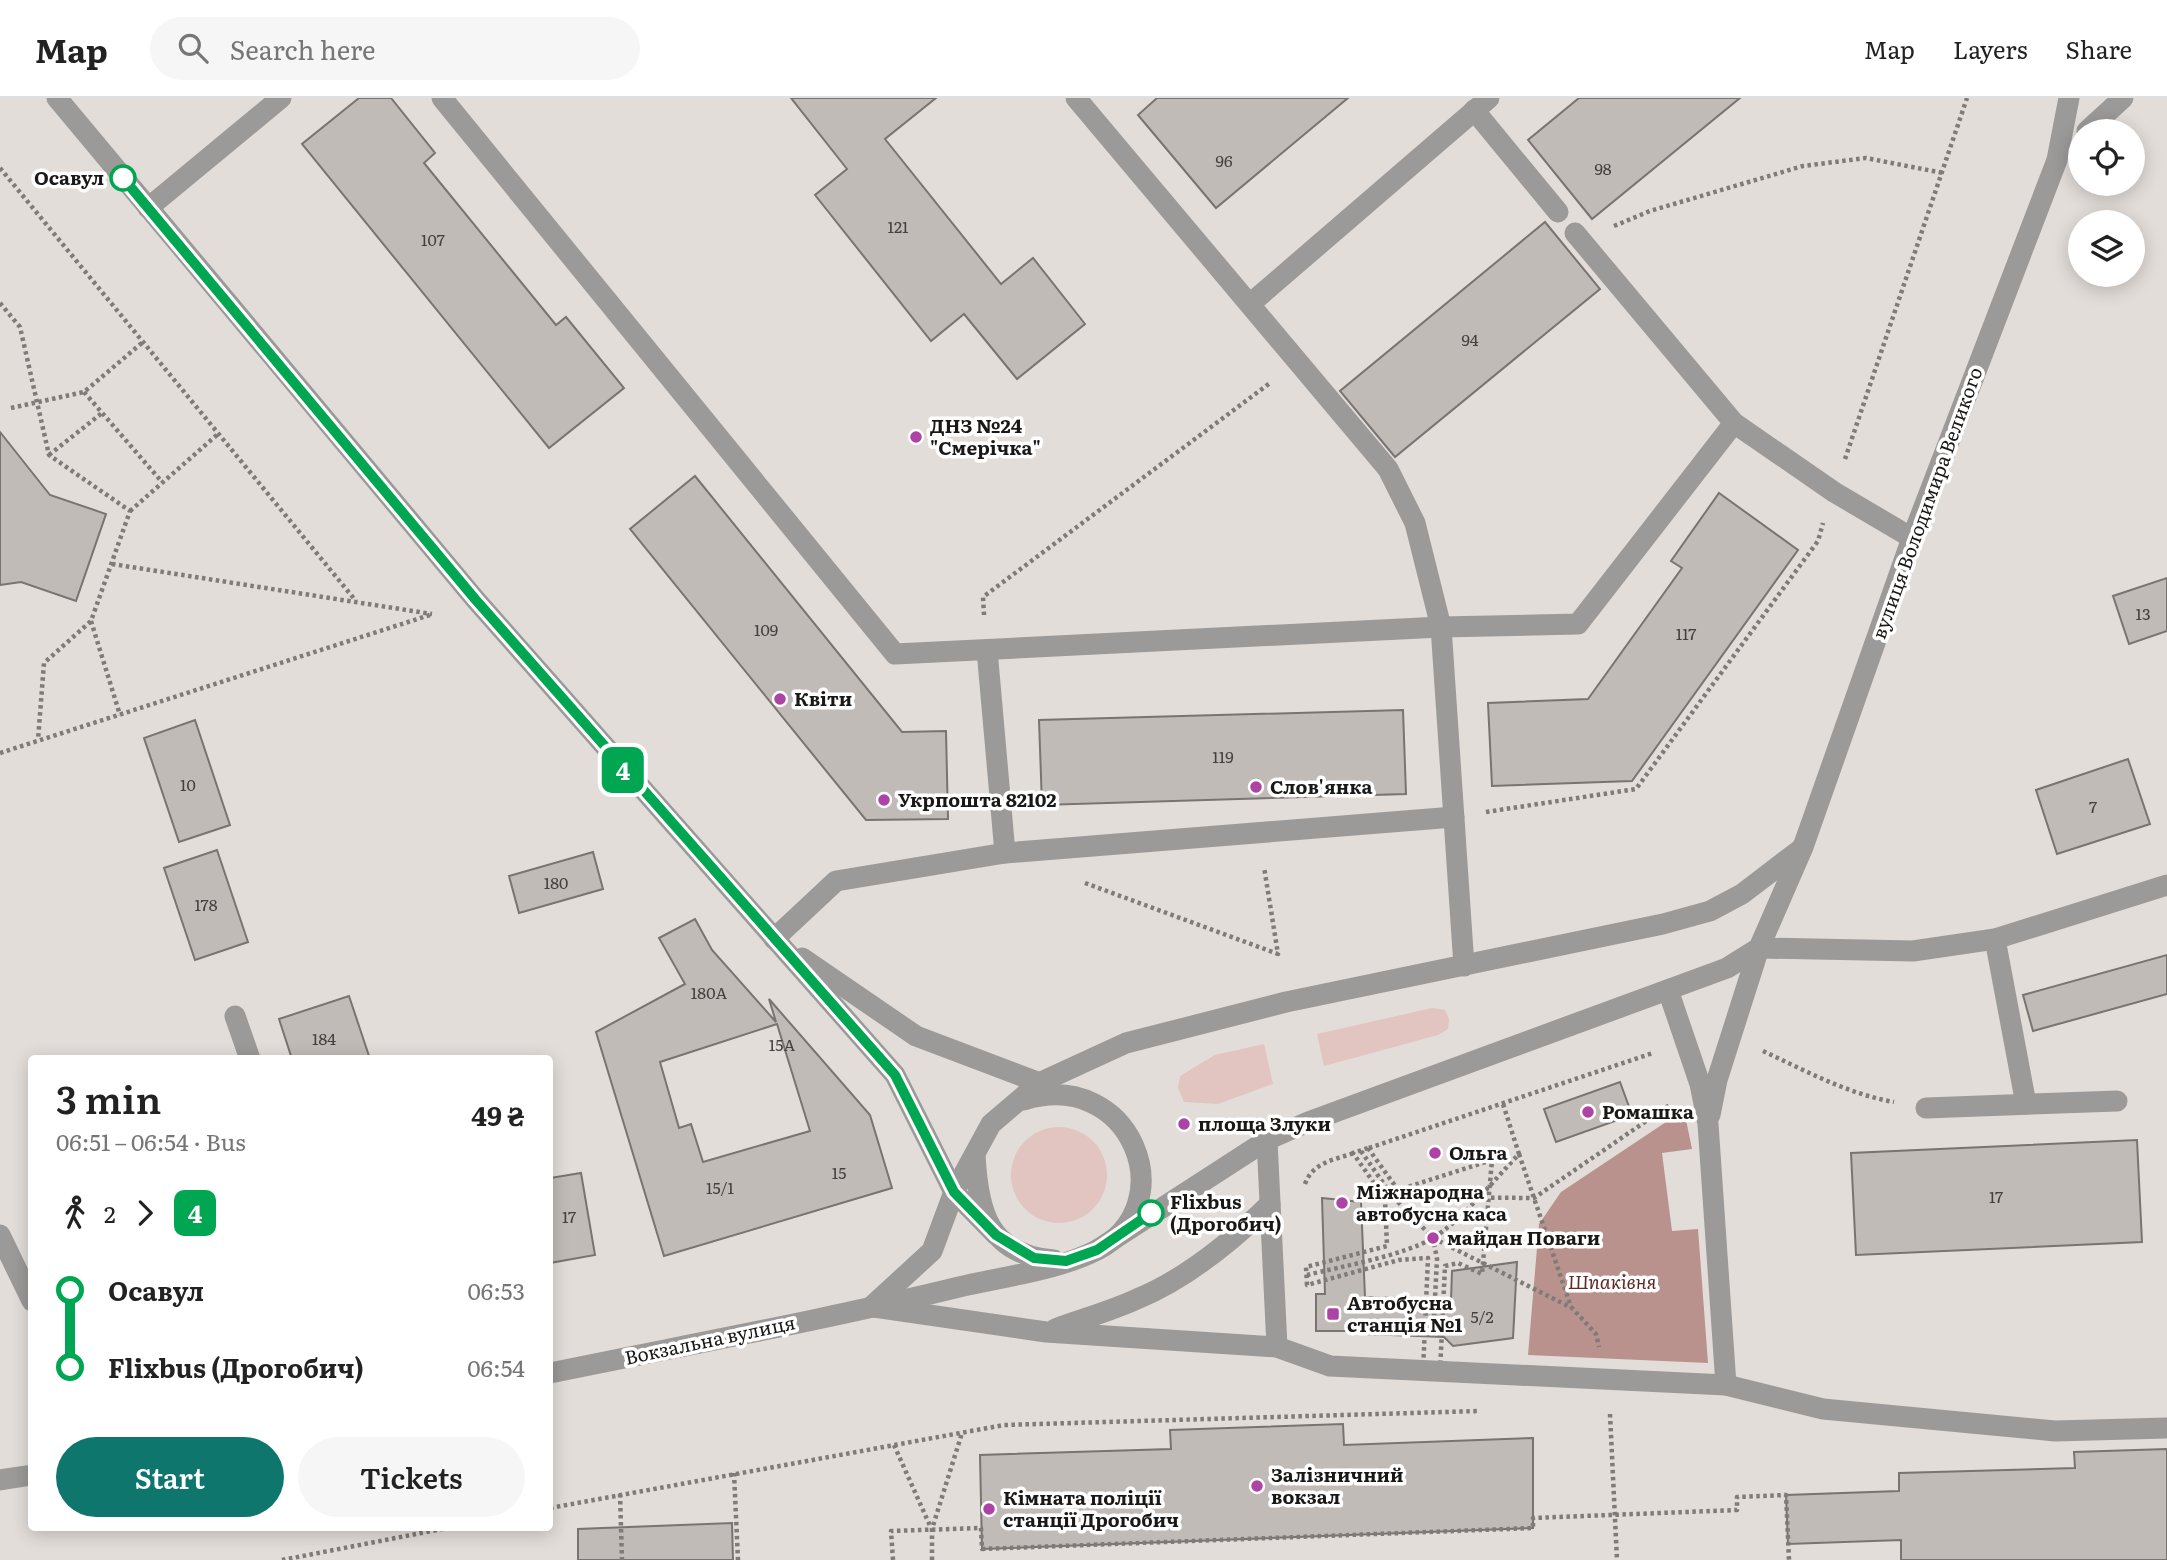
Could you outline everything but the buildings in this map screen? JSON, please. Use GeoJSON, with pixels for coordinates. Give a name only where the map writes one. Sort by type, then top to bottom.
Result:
{"type":"FeatureCollection","features":[{"type":"Feature","properties":{"kind":"street"},"geometry":{"type":"LineString","coordinates":[[57,98],[475,599],[895,1075],[954,1192],[996,1235],[1034,1258],[1066,1261],[1097,1250],[1168,1201],[1267,1140],[1308,1122],[1727,968],[1759,948],[1913,951],[1995,939],[2167,886]]}},
{"type":"Feature","properties":{"kind":"street"},"geometry":{"type":"LineString","coordinates":[[148,208],[281,98]]}},
{"type":"Feature","properties":{"kind":"street"},"geometry":{"type":"LineString","coordinates":[[442,98],[895,654],[1441,627],[1578,624],[1734,423]]}},
{"type":"Feature","properties":{"kind":"street"},"geometry":{"type":"LineString","coordinates":[[1076,98],[1388,469],[1415,523],[1441,627],[1464,966]]}},
{"type":"Feature","properties":{"kind":"street","name":"вулиця Володимира Великого"},"geometry":{"type":"LineString","coordinates":[[1803,847],[1912,538],[2057,160],[2069,98]]}},
{"type":"Feature","properties":{"kind":"street"},"geometry":{"type":"LineString","coordinates":[[2100,119],[2123,98]]}},
{"type":"Feature","properties":{"kind":"street"},"geometry":{"type":"LineString","coordinates":[[1250,304],[1481,104],[1558,212]]}},
{"type":"Feature","properties":{"kind":"street","name":"вулиця Володимира Великого"},"geometry":{"type":"LineString","coordinates":[[2057,160],[2068,149]]}},
{"type":"Feature","properties":{"kind":"street"},"geometry":{"type":"LineString","coordinates":[[1578,236],[1734,423],[1834,492],[1912,538]]}},
{"type":"Feature","properties":{"kind":"street"},"geometry":{"type":"LineString","coordinates":[[987,650],[1005,853]]}},
{"type":"Feature","properties":{"kind":"street"},"geometry":{"type":"LineString","coordinates":[[774,939],[836,881],[1005,853],[1454,817]]}},
{"type":"Feature","properties":{"kind":"street"},"geometry":{"type":"LineString","coordinates":[[1709,1124],[1731,1035],[1759,948],[1803,847]]}},
{"type":"Feature","properties":{"kind":"street"},"geometry":{"type":"LineString","coordinates":[[872,1307],[932,1251],[954,1192],[990,1124],[1039,1083],[1126,1043],[1286,1002],[1662,924],[1710,911],[1742,894],[1803,847]]}},
{"type":"Feature","properties":{"kind":"street"},"geometry":{"type":"LineString","coordinates":[[774,939],[916,1036],[1080,1096],[1110,1111],[1131,1136],[1139,1161],[1140,1187],[1133,1213],[1118,1234],[1097,1250]]}},
{"type":"Feature","properties":{"kind":"street"},"geometry":{"type":"LineString","coordinates":[[1995,939],[2026,1104]]}},
{"type":"Feature","properties":{"kind":"street"},"geometry":{"type":"LineString","coordinates":[[1668,990],[1700,1084],[1709,1124],[1726,1385]]}},
{"type":"Feature","properties":{"kind":"street"},"geometry":{"type":"LineString","coordinates":[[235,1016],[249,1055]]}},
{"type":"Feature","properties":{"kind":"street"},"geometry":{"type":"LineString","coordinates":[[1016,1103],[1047,1093],[1080,1096]]}},
{"type":"Feature","properties":{"kind":"street"},"geometry":{"type":"LineString","coordinates":[[1926,1108],[2117,1101]]}},
{"type":"Feature","properties":{"kind":"street"},"geometry":{"type":"LineString","coordinates":[[1267,1140],[1277,1347]]}},
{"type":"Feature","properties":{"kind":"street"},"geometry":{"type":"LineString","coordinates":[[975,1153],[977,1196],[996,1235]]}},
{"type":"Feature","properties":{"kind":"street"},"geometry":{"type":"LineString","coordinates":[[1046,1332],[1139,1299],[1194,1267],[1247,1227],[1270,1204]]}},
{"type":"Feature","properties":{"kind":"street"},"geometry":{"type":"LineString","coordinates":[[0,1235],[28,1293]]}},
{"type":"Feature","properties":{"kind":"street","name":"Вокзальна вулиця"},"geometry":{"type":"LineString","coordinates":[[553,1372],[872,1307],[1066,1261]]}},
{"type":"Feature","properties":{"kind":"street"},"geometry":{"type":"LineString","coordinates":[[872,1307],[1046,1332],[1277,1347],[1330,1366],[1431,1368],[1726,1385],[1823,1409],[2054,1431],[2167,1428]]}},
{"type":"Feature","properties":{"kind":"street"},"geometry":{"type":"LineString","coordinates":[[0,1480],[28,1476]]}},
{"type":"Feature","properties":{"kind":"path"},"geometry":{"type":"LineString","coordinates":[[1454,817],[1636,789],[1818,541],[1967,98]]}},
{"type":"Feature","properties":{"kind":"path"},"geometry":{"type":"LineString","coordinates":[[1578,236],[1650,211],[1804,166],[1866,158],[1942,173]]}},
{"type":"Feature","properties":{"kind":"path"},"geometry":{"type":"LineString","coordinates":[[0,168],[356,601]]}},
{"type":"Feature","properties":{"kind":"path"},"geometry":{"type":"LineString","coordinates":[[0,303],[20,327],[49,455],[130,511]]}},
{"type":"Feature","properties":{"kind":"path"},"geometry":{"type":"LineString","coordinates":[[11,408],[84,392],[143,342]]}},
{"type":"Feature","properties":{"kind":"path"},"geometry":{"type":"LineString","coordinates":[[987,650],[983,597],[1298,362]]}},
{"type":"Feature","properties":{"kind":"path"},"geometry":{"type":"LineString","coordinates":[[84,392],[162,482]]}},
{"type":"Feature","properties":{"kind":"path"},"geometry":{"type":"LineString","coordinates":[[49,455],[102,413]]}},
{"type":"Feature","properties":{"kind":"path"},"geometry":{"type":"LineString","coordinates":[[38,740],[44,663],[91,621],[130,511],[218,434]]}},
{"type":"Feature","properties":{"kind":"path"},"geometry":{"type":"LineString","coordinates":[[0,753],[433,614],[112,564]]}},
{"type":"Feature","properties":{"kind":"path"},"geometry":{"type":"LineString","coordinates":[[91,621],[120,715]]}},
{"type":"Feature","properties":{"kind":"path"},"geometry":{"type":"LineString","coordinates":[[1083,882],[1278,954],[1258,831]]}},
{"type":"Feature","properties":{"kind":"path"},"geometry":{"type":"LineString","coordinates":[[1731,1035],[1872,1098],[1926,1108]]}},
{"type":"Feature","properties":{"kind":"path"},"geometry":{"type":"LineString","coordinates":[[1304,1185],[1309,1173],[1316,1166],[1686,1041]]}},
{"type":"Feature","properties":{"kind":"path"},"geometry":{"type":"LineString","coordinates":[[1393,1197],[1534,1198],[1700,1084]]}},
{"type":"Feature","properties":{"kind":"path"},"geometry":{"type":"LineString","coordinates":[[1503,1104],[1572,1308]]}},
{"type":"Feature","properties":{"kind":"path"},"geometry":{"type":"LineString","coordinates":[[1368,1148],[1398,1190],[1492,1160],[1482,1274],[1458,1263],[1445,1266],[1431,1368]]}},
{"type":"Feature","properties":{"kind":"path"},"geometry":{"type":"LineString","coordinates":[[1361,1151],[1393,1197],[1433,1238],[1572,1308],[1596,1334],[1605,1380],[1616,1560]]}},
{"type":"Feature","properties":{"kind":"path"},"geometry":{"type":"LineString","coordinates":[[1353,1153],[1385,1199],[1387,1246],[1306,1267],[1307,1285],[1399,1260],[1428,1258],[1431,1368]]}},
{"type":"Feature","properties":{"kind":"path"},"geometry":{"type":"LineString","coordinates":[[1307,1275],[1391,1253],[1433,1238],[1480,1196],[1519,1154]]}},
{"type":"Feature","properties":{"kind":"path"},"geometry":{"type":"LineString","coordinates":[[1433,1238],[1437,1259],[1433,1346]]}},
{"type":"Feature","properties":{"kind":"path"},"geometry":{"type":"LineString","coordinates":[[553,1507],[1004,1425],[1487,1411]]}},
{"type":"Feature","properties":{"kind":"path"},"geometry":{"type":"LineString","coordinates":[[932,1560],[932,1529],[962,1432]]}},
{"type":"Feature","properties":{"kind":"path"},"geometry":{"type":"LineString","coordinates":[[894,1445],[932,1529]]}},
{"type":"Feature","properties":{"kind":"path"},"geometry":{"type":"LineString","coordinates":[[734,1473],[738,1560]]}},
{"type":"Feature","properties":{"kind":"path"},"geometry":{"type":"LineString","coordinates":[[620,1494],[622,1560]]}},
{"type":"Feature","properties":{"kind":"path"},"geometry":{"type":"LineString","coordinates":[[893,1560],[891,1531],[981,1528],[982,1549],[1533,1528],[1533,1518],[1737,1510],[1737,1497],[1786,1495],[1789,1560]]}},
{"type":"Feature","properties":{"kind":"path"},"geometry":{"type":"LineString","coordinates":[[282,1560],[432,1531]]}},
{"type":"Feature","properties":{"kind":"shaded area"},"geometry":{"type":"Polygon","coordinates":[[[1432,1008],[1445,1010],[1449,1019],[1448,1029],[1438,1035],[1324,1066],[1317,1034],[1432,1008]]]}},
{"type":"Feature","properties":{"kind":"shaded area"},"geometry":{"type":"Polygon","coordinates":[[[1264,1044],[1273,1084],[1218,1104],[1184,1102],[1178,1088],[1180,1076],[1215,1055],[1264,1044]]]}},
{"type":"Feature","properties":{"kind":"shaded area"},"geometry":{"type":"Polygon","coordinates":[[[1059,1127],[1078,1130],[1093,1141],[1104,1156],[1107,1175],[1104,1194],[1093,1209],[1078,1220],[1059,1223],[1040,1220],[1025,1209],[1014,1194],[1011,1175],[1014,1156],[1025,1141],[1040,1130],[1059,1127]]]}},
{"type":"Feature","properties":{"kind":"green space","name":"Шпаківня"},"geometry":{"type":"Polygon","coordinates":[[[1684,1110],[1692,1149],[1662,1153],[1672,1231],[1698,1229],[1708,1363],[1528,1355],[1539,1224],[1561,1192],[1684,1110]]]}},
{"type":"Feature","properties":{"kind":"bus line","name":"4"},"geometry":{"type":"LineString","coordinates":[[123,178],[475,599],[653,804],[895,1075],[954,1192],[996,1235],[1013,1249],[1034,1258],[1066,1261],[1097,1250],[1151,1213]]}},
{"type":"Feature","properties":{"kind":"place","name":"Осавул"},"geometry":{"type":"Point","coordinates":[123,178]}},
{"type":"Feature","properties":{"kind":"place","name":"ДНЗ №24 \"Смерічка\""},"geometry":{"type":"Point","coordinates":[916,437]}},
{"type":"Feature","properties":{"kind":"place","name":"Квіти"},"geometry":{"type":"Point","coordinates":[780,699]}},
{"type":"Feature","properties":{"kind":"place","name":"Слов'янка"},"geometry":{"type":"Point","coordinates":[1256,787]}},
{"type":"Feature","properties":{"kind":"place","name":"Укрпошта 82102"},"geometry":{"type":"Point","coordinates":[884,800]}},
{"type":"Feature","properties":{"kind":"place","name":"Ромашка"},"geometry":{"type":"Point","coordinates":[1588,1112]}},
{"type":"Feature","properties":{"kind":"place","name":"площа Злуки"},"geometry":{"type":"Point","coordinates":[1184,1124]}},
{"type":"Feature","properties":{"kind":"place","name":"Ольга"},"geometry":{"type":"Point","coordinates":[1435,1153]}},
{"type":"Feature","properties":{"kind":"place","name":"Міжнародна автобусна каса"},"geometry":{"type":"Point","coordinates":[1342,1203]}},
{"type":"Feature","properties":{"kind":"place","name":"Flixbus (Дрогобич)"},"geometry":{"type":"Point","coordinates":[1151,1213]}},
{"type":"Feature","properties":{"kind":"place","name":"майдан Поваги"},"geometry":{"type":"Point","coordinates":[1433,1238]}},
{"type":"Feature","properties":{"kind":"place","name":"Автобусна станція №1"},"geometry":{"type":"Point","coordinates":[1333,1314]}},
{"type":"Feature","properties":{"kind":"place","name":"Залізничний вокзал"},"geometry":{"type":"Point","coordinates":[1257,1486]}},
{"type":"Feature","properties":{"kind":"place","name":"Кімната поліції станції Дрогобич"},"geometry":{"type":"Point","coordinates":[989,1509]}}]}
